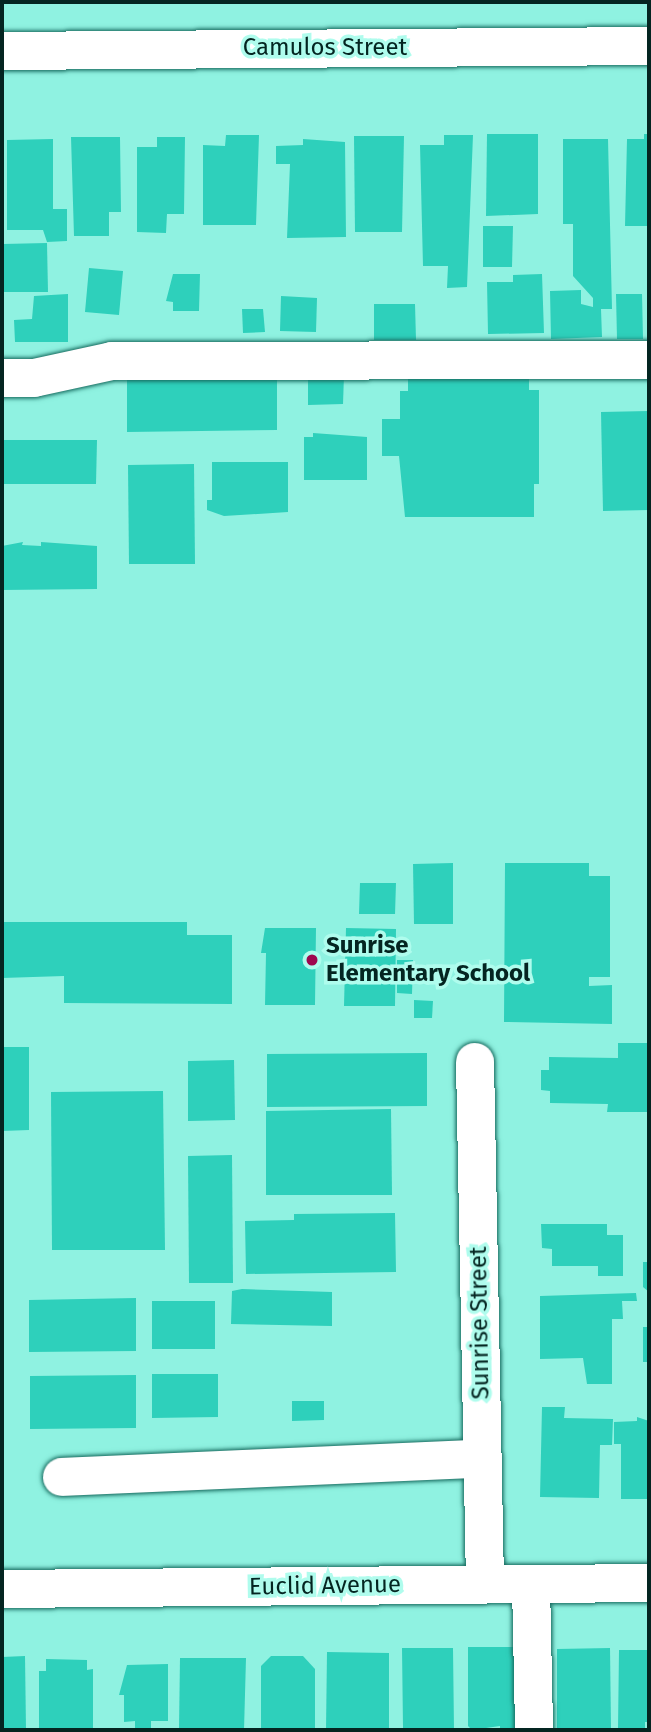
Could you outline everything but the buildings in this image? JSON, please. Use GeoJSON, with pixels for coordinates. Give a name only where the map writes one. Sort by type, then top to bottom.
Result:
{"type":"FeatureCollection","features":[{"type":"Feature","properties":{"kind":"street","name":"Camulos Street"},"geometry":{"type":"LineString","coordinates":[[2,51],[649,46]]}},
{"type":"Feature","properties":{"kind":"street"},"geometry":{"type":"LineString","coordinates":[[2,378],[34,377],[112,361],[649,360]]}},
{"type":"Feature","properties":{"kind":"street","name":"Sunrise Street"},"geometry":{"type":"LineString","coordinates":[[475,1062],[485,1584]]}},
{"type":"Feature","properties":{"kind":"street"},"geometry":{"type":"LineString","coordinates":[[62,1477],[482,1459]]}},
{"type":"Feature","properties":{"kind":"street","name":"Euclid Avenue"},"geometry":{"type":"LineString","coordinates":[[2,1589],[649,1583]]}},
{"type":"Feature","properties":{"kind":"street"},"geometry":{"type":"LineString","coordinates":[[531,1584],[534,1730]]}},
{"type":"Feature","properties":{"kind":"place","name":"Sunrise Elementary School"},"geometry":{"type":"Point","coordinates":[312,960]}}]}
